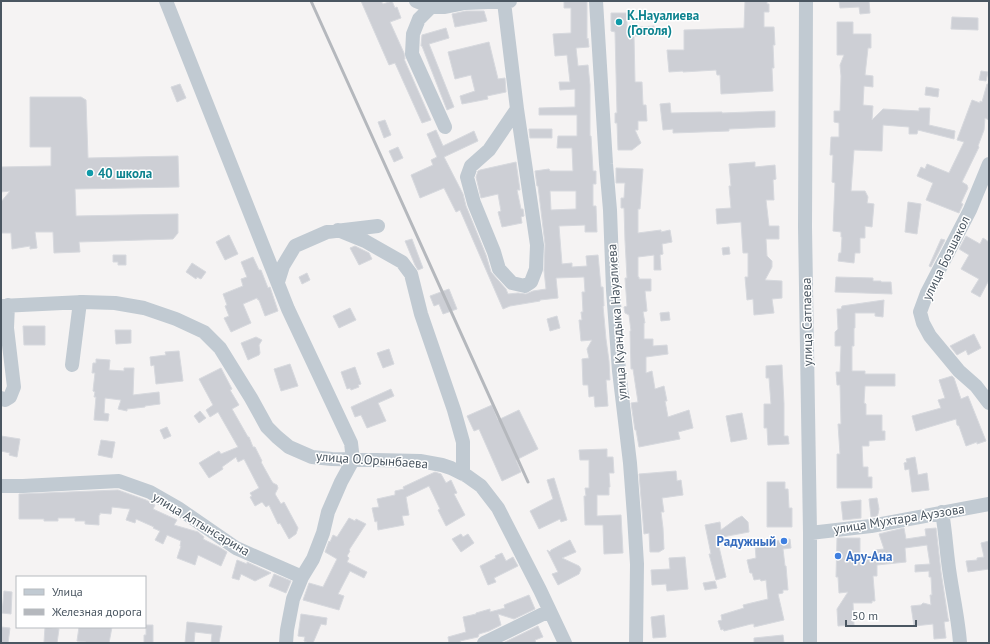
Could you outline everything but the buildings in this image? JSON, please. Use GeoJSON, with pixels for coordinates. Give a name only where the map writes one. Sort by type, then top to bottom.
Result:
{"type":"FeatureCollection","features":[{"type":"Feature","properties":{"kind":"street"},"geometry":{"type":"LineString","coordinates":[[166,1],[288,309],[351,443],[353,460],[341,482],[328,512],[323,533],[313,559],[302,577],[293,599],[286,643]]}},
{"type":"Feature","properties":{"kind":"street"},"geometry":{"type":"LineString","coordinates":[[416,1],[431,8],[445,8],[465,3],[507,1],[517,109],[537,245],[536,270],[531,282],[525,286],[512,283],[499,269],[494,252],[474,203],[467,177],[471,166],[489,150],[517,109]]}},
{"type":"Feature","properties":{"kind":"street","name":"улица Куандыка Науалиева"},"geometry":{"type":"LineString","coordinates":[[596,1],[610,210],[613,297],[634,516],[636,564],[636,643]]}},
{"type":"Feature","properties":{"kind":"street","name":"улица Сатпаева"},"geometry":{"type":"LineString","coordinates":[[806,1],[805,227],[810,533],[810,643]]}},
{"type":"Feature","properties":{"kind":"street"},"geometry":{"type":"LineString","coordinates":[[431,8],[419,19],[413,34],[412,54],[445,127]]}},
{"type":"Feature","properties":{"kind":"street","name":"улица Бозшакол"},"geometry":{"type":"LineString","coordinates":[[989,164],[970,210],[927,292],[920,312],[923,323],[930,336],[959,371],[976,386],[989,403]]}},
{"type":"Feature","properties":{"kind":"street"},"geometry":{"type":"LineString","coordinates":[[278,282],[283,266],[295,246],[327,232],[378,226]]}},
{"type":"Feature","properties":{"kind":"street"},"geometry":{"type":"LineString","coordinates":[[338,230],[365,241],[402,262],[412,274],[421,314],[454,410],[463,442],[462,474]]}},
{"type":"Feature","properties":{"kind":"street"},"geometry":{"type":"LineString","coordinates":[[72,365],[80,302]]}},
{"type":"Feature","properties":{"kind":"street","name":"улица О.Орынбаева"},"geometry":{"type":"LineString","coordinates":[[5,305],[80,302],[115,303],[144,308],[176,319],[204,332],[220,348],[267,427],[289,447],[312,457],[353,460],[420,461],[442,465],[462,474],[481,486],[498,508],[565,643]]}},
{"type":"Feature","properties":{"kind":"street"},"geometry":{"type":"LineString","coordinates":[[1,398],[5,400],[10,397],[14,387],[5,305]]}},
{"type":"Feature","properties":{"kind":"street","name":"улица Алтынсарина"},"geometry":{"type":"LineString","coordinates":[[1,486],[119,481],[150,492],[178,508],[236,548],[302,577]]}},
{"type":"Feature","properties":{"kind":"street","name":"улица Мухтара Ауэзова"},"geometry":{"type":"LineString","coordinates":[[810,533],[871,526],[989,504]]}},
{"type":"Feature","properties":{"kind":"street"},"geometry":{"type":"LineString","coordinates":[[942,512],[960,643]]}},
{"type":"Feature","properties":{"kind":"street"},"geometry":{"type":"LineString","coordinates":[[484,643],[549,610]]}},
{"type":"Feature","properties":{"kind":"railway"},"geometry":{"type":"LineString","coordinates":[[311,1],[528,482]]}},
{"type":"Feature","properties":{"kind":"place","name":"К.Науалиева (Гоголя)"},"geometry":{"type":"Point","coordinates":[619,22]}},
{"type":"Feature","properties":{"kind":"place","name":"40 школа"},"geometry":{"type":"Point","coordinates":[90,173]}},
{"type":"Feature","properties":{"kind":"place","name":"Радужный"},"geometry":{"type":"Point","coordinates":[784,541]}},
{"type":"Feature","properties":{"kind":"place","name":"Ару-Ана"},"geometry":{"type":"Point","coordinates":[838,556]}}]}
